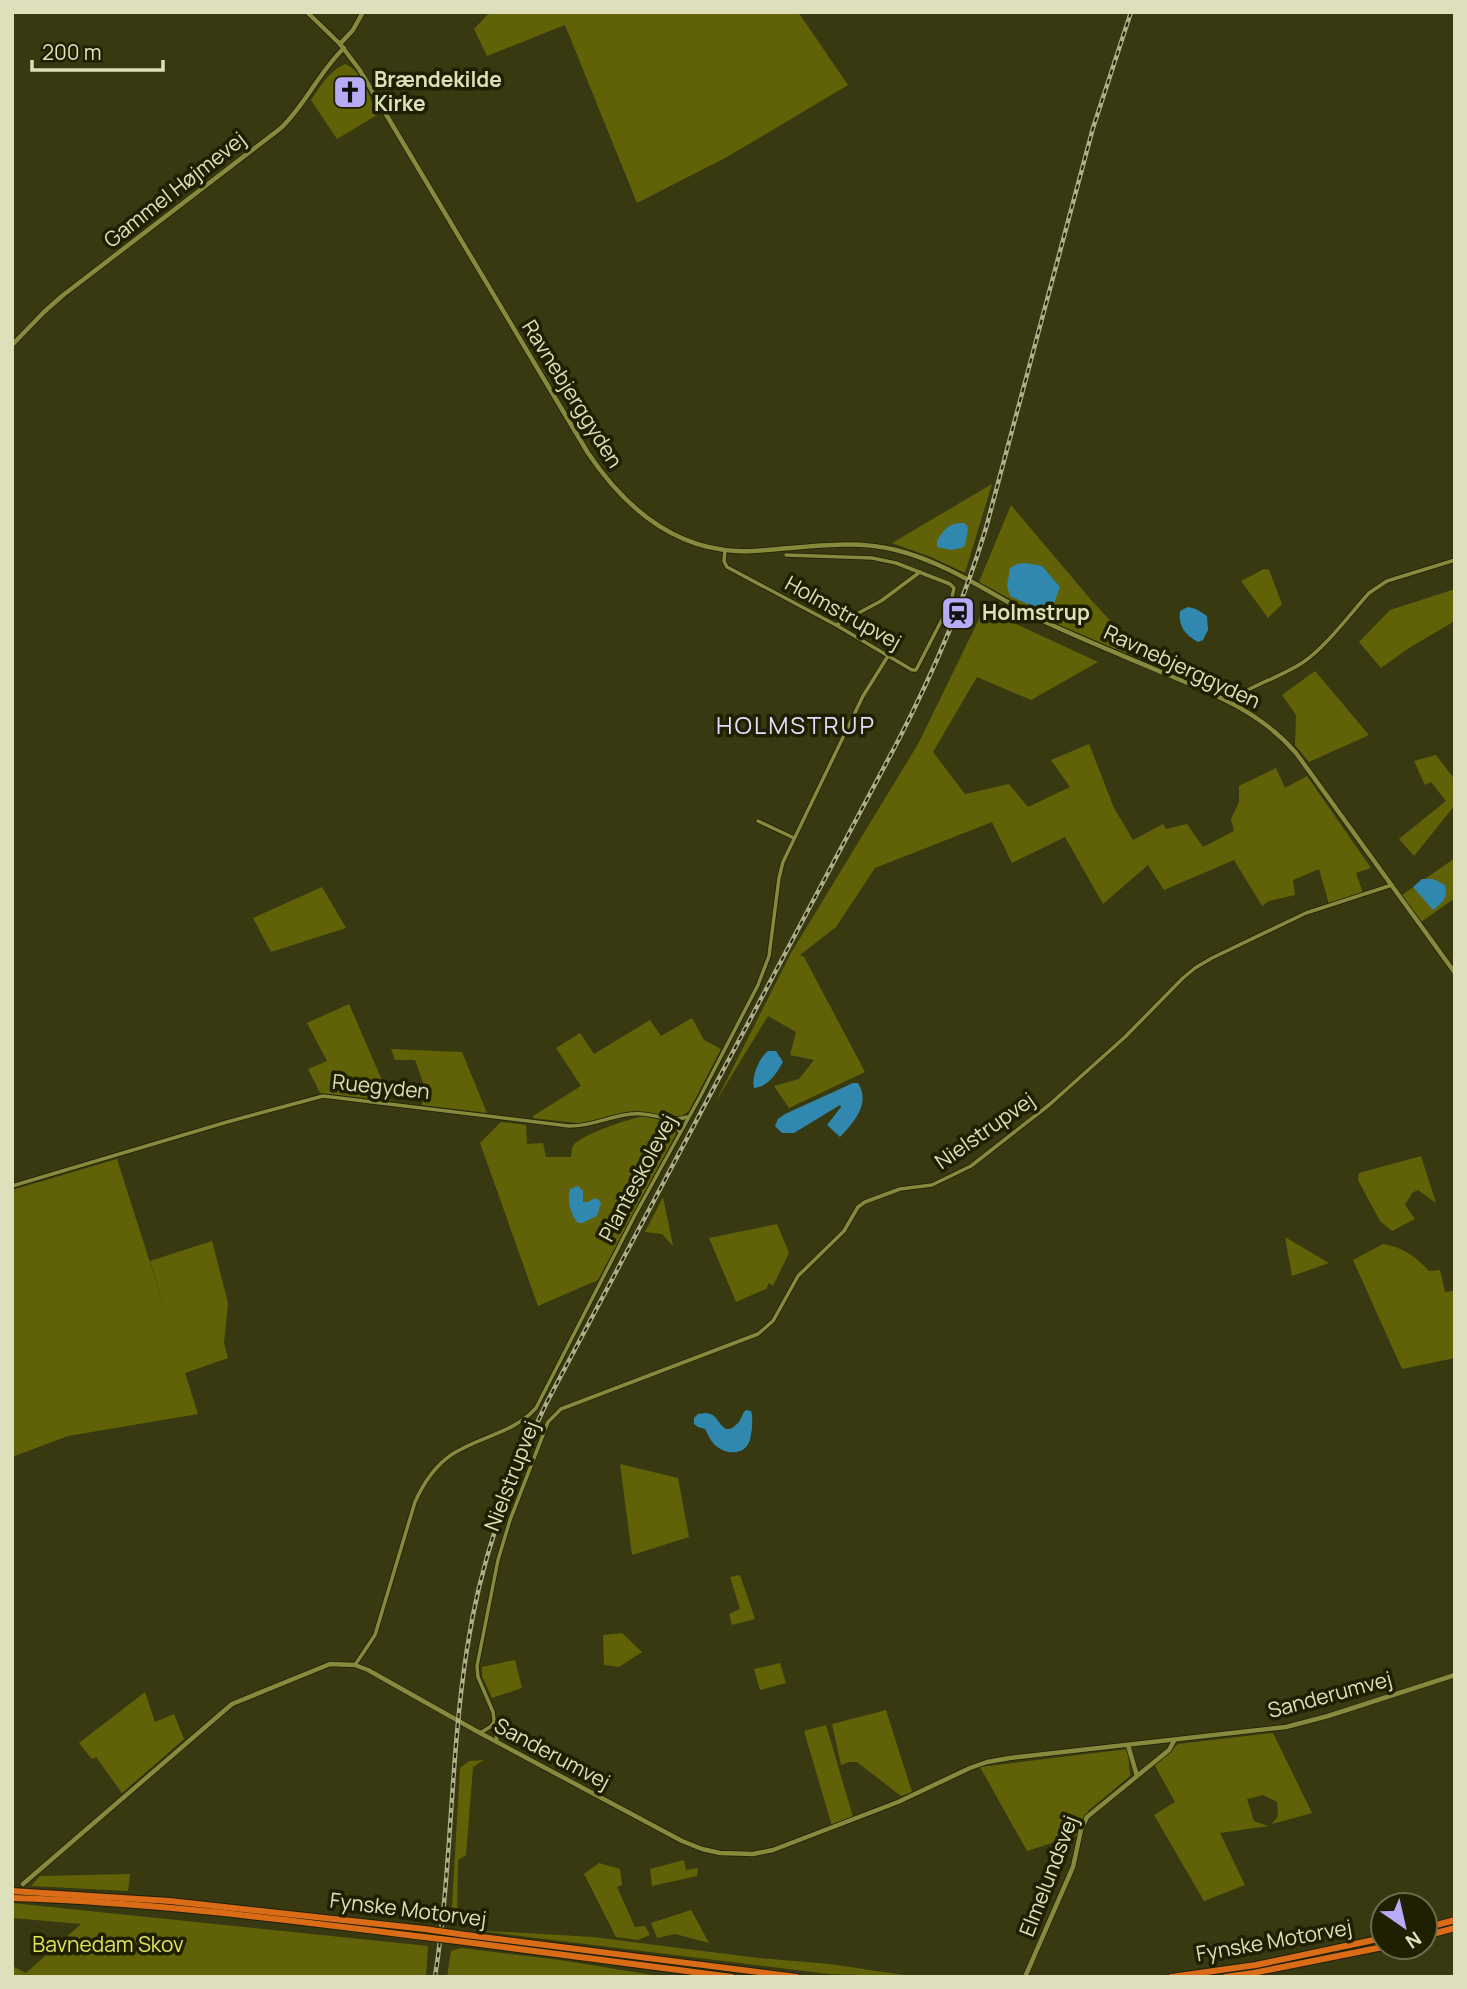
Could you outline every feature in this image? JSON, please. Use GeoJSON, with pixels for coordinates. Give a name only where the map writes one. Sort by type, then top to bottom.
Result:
{"type":"FeatureCollection","features":[{"type":"Feature","properties":{"kind":"highway","name":"Fynske Motorvej"},"geometry":{"type":"LineString","coordinates":[[12,1891],[170,1900],[299,1914],[425,1933],[797,1977]]}},
{"type":"Feature","properties":{"kind":"highway","name":"Fynske Motorvej"},"geometry":{"type":"LineString","coordinates":[[12,1898],[173,1908],[425,1933]]}},
{"type":"Feature","properties":{"kind":"highway","name":"Fynske Motorvej"},"geometry":{"type":"LineString","coordinates":[[465,1938],[732,1977]]}},
{"type":"Feature","properties":{"kind":"highway","name":"Fynske Motorvej"},"geometry":{"type":"LineString","coordinates":[[1171,1977],[1256,1965],[1369,1941]]}},
{"type":"Feature","properties":{"kind":"highway","name":"Fynske Motorvej"},"geometry":{"type":"LineString","coordinates":[[1225,1977],[1369,1950]]}},
{"type":"Feature","properties":{"kind":"street","name":"Ravnebjerggyden"},"geometry":{"type":"LineString","coordinates":[[307,12],[342,46],[359,69],[588,453],[608,482],[632,506],[657,525],[696,544],[725,550],[849,544],[893,549],[919,556],[1059,628],[1230,701],[1267,724],[1288,744],[1453,966],[1455,973]]}},
{"type":"Feature","properties":{"kind":"street","name":"Gammel Højmevej"},"geometry":{"type":"LineString","coordinates":[[12,345],[62,296],[281,128],[299,110],[363,12]]}},
{"type":"Feature","properties":{"kind":"street","name":"Holmstrupvej"},"geometry":{"type":"LineString","coordinates":[[725,550],[724,561],[727,568],[836,625],[912,670],[916,670],[951,602],[954,588],[920,572]]}},
{"type":"Feature","properties":{"kind":"street"},"geometry":{"type":"LineString","coordinates":[[786,555],[873,558],[920,572]]}},
{"type":"Feature","properties":{"kind":"street"},"geometry":{"type":"LineString","coordinates":[[1230,701],[1304,662],[1378,586],[1455,560]]}},
{"type":"Feature","properties":{"kind":"street"},"geometry":{"type":"LineString","coordinates":[[836,625],[881,601],[920,572]]}},
{"type":"Feature","properties":{"kind":"street","name":"Planteskolevej"},"geometry":{"type":"LineString","coordinates":[[355,1665],[374,1635],[421,1488],[438,1466],[450,1456],[518,1424],[536,1408],[635,1214],[765,970],[783,862],[863,696],[888,656]]}},
{"type":"Feature","properties":{"kind":"street"},"geometry":{"type":"LineString","coordinates":[[758,821],[794,838]]}},
{"type":"Feature","properties":{"kind":"street","name":"Nielstrupvej"},"geometry":{"type":"LineString","coordinates":[[497,1742],[493,1712],[478,1677],[482,1637],[498,1560],[510,1520],[548,1422],[554,1415],[561,1409],[758,1334],[773,1321],[798,1276],[844,1231],[859,1207],[865,1202],[900,1189],[932,1185],[971,1166],[1049,1105],[1125,1037],[1195,968],[1306,913],[1392,885]]}},
{"type":"Feature","properties":{"kind":"street","name":"Ruegyden"},"geometry":{"type":"LineString","coordinates":[[12,1186],[239,1118],[323,1096],[569,1126],[589,1125],[628,1115],[641,1114],[673,1119],[689,1116]]}},
{"type":"Feature","properties":{"kind":"street"},"geometry":{"type":"LineString","coordinates":[[673,1119],[680,1133]]}},
{"type":"Feature","properties":{"kind":"street"},"geometry":{"type":"LineString","coordinates":[[23,1884],[232,1704],[330,1664],[355,1665]]}},
{"type":"Feature","properties":{"kind":"street","name":"Sanderumvej"},"geometry":{"type":"LineString","coordinates":[[355,1665],[682,1841],[710,1851],[745,1854],[783,1847],[858,1818],[981,1764],[1010,1758],[1297,1724],[1455,1675]]}},
{"type":"Feature","properties":{"kind":"street"},"geometry":{"type":"LineString","coordinates":[[480,1733],[494,1722]]}},
{"type":"Feature","properties":{"kind":"street","name":"Elmelundsvej"},"geometry":{"type":"LineString","coordinates":[[1025,1977],[1073,1867],[1083,1824],[1093,1811],[1169,1749],[1174,1740]]}},
{"type":"Feature","properties":{"kind":"street"},"geometry":{"type":"LineString","coordinates":[[1128,1745],[1137,1776]]}},
{"type":"Feature","properties":{"kind":"green space"},"geometry":{"type":"Polygon","coordinates":[[[490,12],[798,12],[848,85],[727,157],[637,203],[565,25],[487,56],[474,29],[490,12]]]}},
{"type":"Feature","properties":{"kind":"green space"},"geometry":{"type":"Polygon","coordinates":[[[345,64],[361,79],[377,115],[337,139],[311,100],[330,75],[345,64]]]}},
{"type":"Feature","properties":{"kind":"green space"},"geometry":{"type":"Polygon","coordinates":[[[992,484],[965,573],[892,543],[992,484]]]}},
{"type":"Feature","properties":{"kind":"green space"},"geometry":{"type":"Polygon","coordinates":[[[1011,505],[1120,631],[1125,640],[1127,654],[1052,622],[979,582],[1011,505]]]}},
{"type":"Feature","properties":{"kind":"green space"},"geometry":{"type":"Polygon","coordinates":[[[1264,569],[1269,570],[1282,604],[1268,618],[1241,581],[1264,569]]]}},
{"type":"Feature","properties":{"kind":"green space"},"geometry":{"type":"Polygon","coordinates":[[[1455,589],[1455,624],[1453,622],[1409,648],[1381,668],[1359,642],[1390,610],[1455,589]]]}},
{"type":"Feature","properties":{"kind":"green space"},"geometry":{"type":"Polygon","coordinates":[[[984,609],[1098,662],[1031,700],[977,677],[933,752],[965,794],[1009,784],[1028,807],[1070,787],[1051,760],[1089,744],[1114,808],[1133,840],[1163,824],[1166,829],[1187,824],[1203,847],[1234,831],[1231,819],[1239,802],[1239,786],[1276,768],[1285,788],[1307,776],[1371,868],[1356,873],[1363,893],[1329,904],[1319,869],[1293,880],[1295,895],[1269,901],[1262,906],[1234,860],[1164,890],[1148,865],[1103,904],[1065,837],[1012,863],[992,822],[875,868],[836,927],[800,955],[804,957],[865,1072],[789,1108],[774,1086],[799,1079],[814,1060],[790,1055],[796,1032],[768,1016],[715,1103],[791,953],[918,744],[984,609]]]}},
{"type":"Feature","properties":{"kind":"green space"},"geometry":{"type":"Polygon","coordinates":[[[1315,671],[1369,735],[1309,762],[1295,745],[1296,715],[1282,695],[1315,671]]]}},
{"type":"Feature","properties":{"kind":"green space"},"geometry":{"type":"Polygon","coordinates":[[[1436,755],[1455,780],[1455,805],[1414,856],[1399,839],[1446,801],[1431,782],[1425,785],[1414,761],[1436,755]]]}},
{"type":"Feature","properties":{"kind":"green space"},"geometry":{"type":"Polygon","coordinates":[[[1455,858],[1455,898],[1421,922],[1402,895],[1455,858]]]}},
{"type":"Feature","properties":{"kind":"green space"},"geometry":{"type":"Polygon","coordinates":[[[322,887],[346,928],[271,952],[253,918],[322,887]]]}},
{"type":"Feature","properties":{"kind":"green space"},"geometry":{"type":"Polygon","coordinates":[[[349,1004],[391,1101],[320,1093],[308,1069],[327,1061],[307,1023],[349,1004]]]}},
{"type":"Feature","properties":{"kind":"green space"},"geometry":{"type":"Polygon","coordinates":[[[692,1018],[704,1040],[721,1049],[689,1111],[680,1117],[640,1112],[585,1124],[533,1118],[581,1086],[556,1048],[580,1033],[594,1054],[650,1020],[661,1036],[692,1018]]]}},
{"type":"Feature","properties":{"kind":"green space"},"geometry":{"type":"Polygon","coordinates":[[[391,1049],[462,1052],[487,1113],[422,1105],[425,1088],[415,1060],[395,1060],[391,1049]]]}},
{"type":"Feature","properties":{"kind":"green space"},"geometry":{"type":"Polygon","coordinates":[[[644,1116],[672,1123],[676,1134],[598,1280],[538,1306],[480,1143],[501,1122],[526,1125],[527,1144],[543,1143],[546,1157],[571,1157],[573,1146],[584,1137],[644,1116]]]}},
{"type":"Feature","properties":{"kind":"green space"},"geometry":{"type":"Polygon","coordinates":[[[1421,1156],[1436,1203],[1418,1190],[1412,1193],[1405,1205],[1415,1219],[1392,1231],[1380,1221],[1358,1180],[1359,1173],[1421,1156]]]}},
{"type":"Feature","properties":{"kind":"green space"},"geometry":{"type":"Polygon","coordinates":[[[117,1159],[167,1316],[150,1261],[212,1241],[228,1303],[224,1343],[228,1358],[185,1373],[198,1414],[68,1436],[12,1457],[12,1190],[117,1159]]]}},
{"type":"Feature","properties":{"kind":"green space"},"geometry":{"type":"Polygon","coordinates":[[[663,1197],[673,1246],[662,1234],[645,1232],[663,1197]]]}},
{"type":"Feature","properties":{"kind":"green space"},"geometry":{"type":"Polygon","coordinates":[[[777,1224],[789,1253],[773,1286],[769,1283],[766,1289],[736,1302],[709,1238],[777,1224]]]}},
{"type":"Feature","properties":{"kind":"green space"},"geometry":{"type":"Polygon","coordinates":[[[1285,1237],[1329,1263],[1292,1276],[1285,1237]]]}},
{"type":"Feature","properties":{"kind":"green space"},"geometry":{"type":"Polygon","coordinates":[[[1383,1244],[1409,1253],[1429,1271],[1440,1270],[1445,1292],[1455,1291],[1455,1358],[1402,1369],[1353,1260],[1383,1244]]]}},
{"type":"Feature","properties":{"kind":"green space"},"geometry":{"type":"Polygon","coordinates":[[[620,1464],[678,1478],[689,1537],[632,1555],[620,1464]]]}},
{"type":"Feature","properties":{"kind":"green space"},"geometry":{"type":"Polygon","coordinates":[[[740,1575],[755,1619],[732,1625],[729,1614],[740,1609],[730,1577],[740,1575]]]}},
{"type":"Feature","properties":{"kind":"green space"},"geometry":{"type":"Polygon","coordinates":[[[622,1633],[642,1652],[619,1667],[604,1665],[603,1635],[622,1633]]]}},
{"type":"Feature","properties":{"kind":"green space"},"geometry":{"type":"Polygon","coordinates":[[[515,1660],[522,1688],[492,1698],[482,1676],[482,1667],[515,1660]]]}},
{"type":"Feature","properties":{"kind":"green space"},"geometry":{"type":"Polygon","coordinates":[[[780,1663],[786,1683],[760,1690],[754,1669],[780,1663]]]}},
{"type":"Feature","properties":{"kind":"green space"},"geometry":{"type":"Polygon","coordinates":[[[145,1692],[155,1722],[174,1714],[184,1739],[122,1793],[96,1757],[92,1759],[79,1743],[145,1692]]]}},
{"type":"Feature","properties":{"kind":"green space"},"geometry":{"type":"Polygon","coordinates":[[[886,1710],[912,1792],[901,1796],[857,1762],[841,1765],[832,1724],[886,1710]]]}},
{"type":"Feature","properties":{"kind":"green space"},"geometry":{"type":"Polygon","coordinates":[[[826,1725],[853,1817],[832,1826],[804,1731],[826,1725]]]}},
{"type":"Feature","properties":{"kind":"green space"},"geometry":{"type":"Polygon","coordinates":[[[1273,1733],[1312,1813],[1272,1824],[1278,1816],[1277,1802],[1263,1795],[1247,1799],[1254,1821],[1268,1826],[1220,1833],[1245,1885],[1204,1901],[1154,1815],[1175,1802],[1154,1764],[1178,1744],[1273,1733]]]}},
{"type":"Feature","properties":{"kind":"green space"},"geometry":{"type":"Polygon","coordinates":[[[1128,1749],[1130,1776],[1088,1811],[1077,1835],[1027,1851],[980,1767],[1128,1749]]]}},
{"type":"Feature","properties":{"kind":"green space"},"geometry":{"type":"Polygon","coordinates":[[[484,1760],[473,1767],[466,1855],[458,1860],[457,1922],[451,1923],[460,1768],[469,1761],[484,1760]]]}},
{"type":"Feature","properties":{"kind":"green space"},"geometry":{"type":"Polygon","coordinates":[[[684,1860],[686,1870],[698,1868],[697,1876],[652,1886],[650,1869],[684,1860]]]}},
{"type":"Feature","properties":{"kind":"green space"},"geometry":{"type":"Polygon","coordinates":[[[599,1863],[620,1869],[622,1885],[617,1887],[635,1927],[645,1926],[650,1935],[638,1940],[616,1937],[584,1874],[599,1863]]]}},
{"type":"Feature","properties":{"kind":"green space"},"geometry":{"type":"Polygon","coordinates":[[[130,1874],[128,1891],[31,1886],[40,1876],[130,1874]]]}},
{"type":"Feature","properties":{"kind":"green space","name":"Bavnedam Skov"},"geometry":{"type":"Polygon","coordinates":[[[12,1903],[428,1946],[426,1977],[12,1977],[12,1966],[26,1973],[81,1924],[12,1918],[12,1903]]]}},
{"type":"Feature","properties":{"kind":"green space"},"geometry":{"type":"Polygon","coordinates":[[[691,1910],[709,1943],[675,1934],[657,1938],[651,1923],[691,1910]]]}},
{"type":"Feature","properties":{"kind":"green space"},"geometry":{"type":"Polygon","coordinates":[[[471,1930],[593,1937],[758,1958],[830,1964],[917,1977],[829,1974],[471,1930]]]}},
{"type":"Feature","properties":{"kind":"green space"},"geometry":{"type":"Polygon","coordinates":[[[461,1948],[665,1977],[447,1977],[451,1951],[461,1948]]]}},
{"type":"Feature","properties":{"kind":"water"},"geometry":{"type":"Polygon","coordinates":[[[959,523],[968,527],[964,547],[952,550],[937,547],[937,541],[943,532],[959,523]]]}},
{"type":"Feature","properties":{"kind":"water"},"geometry":{"type":"Polygon","coordinates":[[[1025,563],[1042,566],[1060,587],[1053,606],[1047,604],[1034,607],[1010,596],[1007,586],[1010,568],[1025,563]]]}},
{"type":"Feature","properties":{"kind":"water"},"geometry":{"type":"Polygon","coordinates":[[[1188,607],[1207,616],[1208,630],[1203,640],[1198,642],[1181,626],[1180,611],[1188,607]]]}},
{"type":"Feature","properties":{"kind":"water"},"geometry":{"type":"Polygon","coordinates":[[[1422,879],[1433,879],[1445,885],[1444,899],[1433,910],[1413,887],[1422,879]]]}},
{"type":"Feature","properties":{"kind":"water"},"geometry":{"type":"Polygon","coordinates":[[[768,1051],[776,1051],[783,1062],[768,1082],[754,1088],[756,1068],[768,1051]]]}},
{"type":"Feature","properties":{"kind":"water"},"geometry":{"type":"Polygon","coordinates":[[[858,1083],[862,1091],[862,1105],[855,1119],[840,1137],[827,1125],[840,1105],[794,1133],[782,1133],[775,1126],[778,1119],[785,1114],[858,1083]]]}},
{"type":"Feature","properties":{"kind":"water"},"geometry":{"type":"Polygon","coordinates":[[[578,1186],[583,1191],[583,1202],[595,1198],[601,1203],[597,1216],[582,1223],[575,1219],[569,1202],[570,1189],[578,1186]]]}},
{"type":"Feature","properties":{"kind":"water"},"geometry":{"type":"Polygon","coordinates":[[[746,1410],[751,1411],[752,1428],[749,1442],[741,1451],[726,1451],[717,1447],[705,1429],[694,1424],[694,1418],[698,1414],[707,1413],[725,1428],[732,1428],[746,1410]]]}},
{"type":"Feature","properties":{"kind":"railway"},"geometry":{"type":"LineString","coordinates":[[435,1977],[467,1649],[488,1553],[508,1491],[547,1402],[899,739],[947,635],[986,528],[1093,128],[1131,12]]}},
{"type":"Feature","properties":{"kind":"place","name":"Brændekilde Kirke"},"geometry":{"type":"Point","coordinates":[350,92]}},
{"type":"Feature","properties":{"kind":"place","name":"Holmstrup"},"geometry":{"type":"Point","coordinates":[958,613]}},
{"type":"Feature","properties":{"kind":"district","name":"HOLMSTRUP"},"geometry":{"type":"Point","coordinates":[796,726]}}]}
